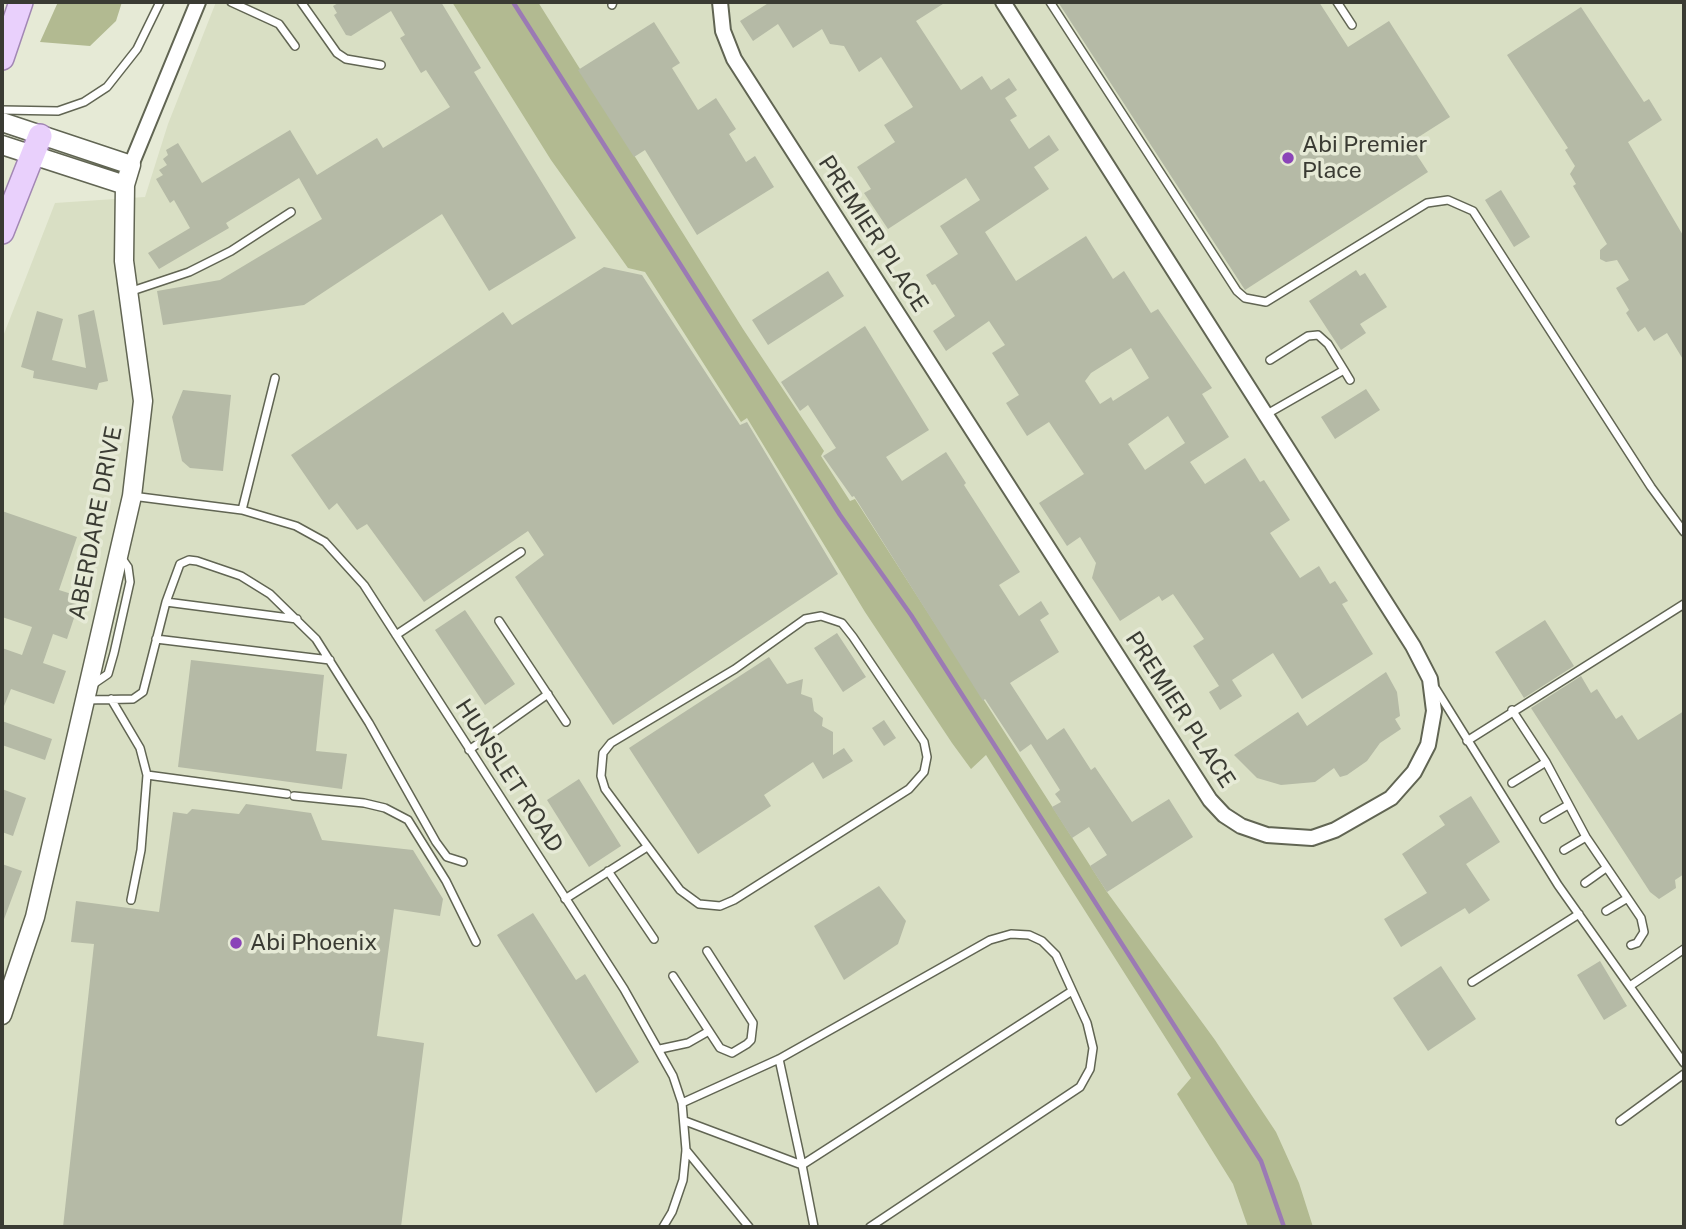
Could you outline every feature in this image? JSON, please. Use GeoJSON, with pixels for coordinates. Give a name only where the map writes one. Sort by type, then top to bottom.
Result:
{"type":"FeatureCollection","features":[{"type":"Feature","properties":{"kind":"main road"},"geometry":{"type":"LineString","coordinates":[[2,57],[20,2]]}},
{"type":"Feature","properties":{"kind":"main road"},"geometry":{"type":"LineString","coordinates":[[2,232],[37,146]]}},
{"type":"Feature","properties":{"kind":"street","name":"ABERDARE DRIVE"},"geometry":{"type":"LineString","coordinates":[[2,1015],[35,917],[132,496],[143,401],[123,243],[125,185],[198,2]]}},
{"type":"Feature","properties":{"kind":"street","name":"PREMIER PLACE"},"geometry":{"type":"LineString","coordinates":[[720,2],[723,31],[734,59],[1210,800],[1224,815],[1241,826],[1267,835],[1312,838],[1363,816],[1382,804],[1414,772],[1427,745],[1434,711],[1430,679],[1413,646],[1267,414],[1003,2]]}},
{"type":"Feature","properties":{"kind":"street"},"geometry":{"type":"LineString","coordinates":[[3,113],[37,146],[125,185]]}},
{"type":"Feature","properties":{"kind":"street"},"geometry":{"type":"LineString","coordinates":[[2,145],[37,146],[131,165]]}},
{"type":"Feature","properties":{"kind":"lane"},"geometry":{"type":"LineString","coordinates":[[3,113],[58,111],[84,102],[107,87],[137,48],[160,2]]}},
{"type":"Feature","properties":{"kind":"lane"},"geometry":{"type":"LineString","coordinates":[[231,2],[278,24],[295,46]]}},
{"type":"Feature","properties":{"kind":"lane"},"geometry":{"type":"LineString","coordinates":[[301,2],[337,53],[346,59],[381,65]]}},
{"type":"Feature","properties":{"kind":"lane"},"geometry":{"type":"LineString","coordinates":[[1050,2],[1230,280],[1245,298],[1255,303],[1266,302],[1427,203],[1448,201],[1473,211],[1651,487],[1684,531]]}},
{"type":"Feature","properties":{"kind":"lane"},"geometry":{"type":"LineString","coordinates":[[1337,2],[1352,25]]}},
{"type":"Feature","properties":{"kind":"lane"},"geometry":{"type":"LineString","coordinates":[[129,292],[189,272],[231,251],[291,212]]}},
{"type":"Feature","properties":{"kind":"lane"},"geometry":{"type":"LineString","coordinates":[[1270,360],[1308,336],[1318,335],[1328,344],[1350,380]]}},
{"type":"Feature","properties":{"kind":"lane"},"geometry":{"type":"LineString","coordinates":[[1267,414],[1344,370]]}},
{"type":"Feature","properties":{"kind":"lane"},"geometry":{"type":"LineString","coordinates":[[242,510],[275,378]]}},
{"type":"Feature","properties":{"kind":"lane","name":"HUNSLET ROAD"},"geometry":{"type":"LineString","coordinates":[[132,496],[242,510],[296,526],[325,542],[351,568],[660,1049],[682,1103],[686,1150],[683,1180],[673,1212],[663,1227]]}},
{"type":"Feature","properties":{"kind":"lane"},"geometry":{"type":"LineString","coordinates":[[396,635],[521,552]]}},
{"type":"Feature","properties":{"kind":"lane"},"geometry":{"type":"LineString","coordinates":[[86,693],[111,699],[133,699],[143,692],[176,570],[189,560],[256,584],[298,619],[330,660],[436,842],[447,857],[463,862]]}},
{"type":"Feature","properties":{"kind":"lane"},"geometry":{"type":"LineString","coordinates":[[166,602],[298,619]]}},
{"type":"Feature","properties":{"kind":"lane"},"geometry":{"type":"LineString","coordinates":[[1467,741],[1684,604]]}},
{"type":"Feature","properties":{"kind":"lane"},"geometry":{"type":"LineString","coordinates":[[821,616],[842,623],[924,742],[927,757],[918,781],[860,822],[720,906],[710,907],[689,899],[647,846],[605,789],[600,763],[611,743],[735,669],[805,619],[821,616]]}},
{"type":"Feature","properties":{"kind":"lane"},"geometry":{"type":"LineString","coordinates":[[499,621],[566,722]]}},
{"type":"Feature","properties":{"kind":"lane"},"geometry":{"type":"LineString","coordinates":[[156,639],[330,660]]}},
{"type":"Feature","properties":{"kind":"lane"},"geometry":{"type":"LineString","coordinates":[[1430,679],[1579,914],[1684,1063]]}},
{"type":"Feature","properties":{"kind":"lane"},"geometry":{"type":"LineString","coordinates":[[469,750],[548,694]]}},
{"type":"Feature","properties":{"kind":"lane"},"geometry":{"type":"LineString","coordinates":[[111,699],[140,748],[147,775],[141,850],[131,900]]}},
{"type":"Feature","properties":{"kind":"lane"},"geometry":{"type":"LineString","coordinates":[[1513,710],[1546,762],[1586,837],[1644,925],[1640,938],[1631,945]]}},
{"type":"Feature","properties":{"kind":"lane"},"geometry":{"type":"LineString","coordinates":[[1512,783],[1546,762]]}},
{"type":"Feature","properties":{"kind":"lane"},"geometry":{"type":"LineString","coordinates":[[147,775],[385,808],[408,820],[446,881],[476,942]]}},
{"type":"Feature","properties":{"kind":"lane"},"geometry":{"type":"LineString","coordinates":[[1544,819],[1567,804]]}},
{"type":"Feature","properties":{"kind":"lane"},"geometry":{"type":"LineString","coordinates":[[1564,849],[1586,837]]}},
{"type":"Feature","properties":{"kind":"lane"},"geometry":{"type":"LineString","coordinates":[[565,899],[647,846]]}},
{"type":"Feature","properties":{"kind":"lane"},"geometry":{"type":"LineString","coordinates":[[1585,883],[1606,868]]}},
{"type":"Feature","properties":{"kind":"lane"},"geometry":{"type":"LineString","coordinates":[[608,871],[653,939]]}},
{"type":"Feature","properties":{"kind":"lane"},"geometry":{"type":"LineString","coordinates":[[1606,911],[1626,898]]}},
{"type":"Feature","properties":{"kind":"lane"},"geometry":{"type":"LineString","coordinates":[[1472,982],[1579,914]]}},
{"type":"Feature","properties":{"kind":"lane"},"geometry":{"type":"LineString","coordinates":[[682,1103],[779,1059],[990,940],[1011,934],[1029,935],[1042,941],[1056,955],[1087,1023],[1093,1048],[1090,1069],[1080,1087],[870,1227]]}},
{"type":"Feature","properties":{"kind":"lane"},"geometry":{"type":"LineString","coordinates":[[1630,986],[1684,949]]}},
{"type":"Feature","properties":{"kind":"lane"},"geometry":{"type":"LineString","coordinates":[[673,976],[720,1048],[732,1053],[747,1044],[753,1034],[753,1023],[707,951]]}},
{"type":"Feature","properties":{"kind":"lane"},"geometry":{"type":"LineString","coordinates":[[802,1165],[1072,991]]}},
{"type":"Feature","properties":{"kind":"lane"},"geometry":{"type":"LineString","coordinates":[[660,1049],[688,1043],[709,1031]]}},
{"type":"Feature","properties":{"kind":"lane"},"geometry":{"type":"LineString","coordinates":[[779,1059],[814,1227]]}},
{"type":"Feature","properties":{"kind":"lane"},"geometry":{"type":"LineString","coordinates":[[1620,1121],[1684,1074]]}},
{"type":"Feature","properties":{"kind":"lane"},"geometry":{"type":"LineString","coordinates":[[685,1121],[802,1165]]}},
{"type":"Feature","properties":{"kind":"lane"},"geometry":{"type":"LineString","coordinates":[[686,1150],[749,1227]]}},
{"type":"Feature","properties":{"kind":"shaded area"},"geometry":{"type":"Polygon","coordinates":[[[58,2],[122,2],[116,21],[90,46],[40,42],[58,2]]]}},
{"type":"Feature","properties":{"kind":"shaded area"},"geometry":{"type":"Polygon","coordinates":[[[216,2],[1684,2],[1684,1227],[2,1227],[2,339],[55,203],[145,197],[168,124],[216,2]]]}},
{"type":"Feature","properties":{"kind":"shaded area"},"geometry":{"type":"Polygon","coordinates":[[[452,2],[538,2],[743,329],[824,451],[821,456],[850,501],[855,499],[1107,892],[1215,1040],[1276,1132],[1299,1183],[1313,1227],[1248,1227],[1233,1184],[1177,1094],[1191,1078],[986,755],[971,769],[952,743],[865,612],[747,418],[741,422],[645,272],[628,268],[551,160],[452,2]]]}},
{"type":"Feature","properties":{"kind":"building"},"geometry":{"type":"Polygon","coordinates":[[[340,2],[441,2],[481,68],[474,72],[576,238],[489,291],[442,214],[304,305],[163,325],[157,291],[220,280],[322,219],[299,178],[226,223],[229,228],[159,269],[148,253],[190,228],[174,200],[170,203],[156,179],[163,175],[159,170],[167,165],[163,159],[168,155],[166,150],[178,143],[202,183],[290,130],[317,175],[377,138],[383,148],[450,107],[426,70],[421,73],[400,38],[405,35],[391,11],[351,36],[346,35],[334,15],[337,13],[333,6],[340,2]]]}},
{"type":"Feature","properties":{"kind":"building"},"geometry":{"type":"Polygon","coordinates":[[[770,2],[946,2],[916,21],[961,90],[982,76],[991,90],[1009,78],[1017,90],[1005,98],[1017,116],[1010,120],[1029,149],[1049,135],[1059,150],[1034,167],[1049,189],[985,232],[1016,281],[1086,236],[1113,279],[1124,271],[1151,313],[1158,309],[1212,388],[1202,394],[1229,437],[1190,462],[1205,484],[1245,458],[1260,482],[1264,480],[1290,520],[1270,533],[1300,578],[1319,566],[1330,584],[1335,581],[1348,601],[1342,604],[1373,654],[1302,699],[1273,653],[1232,680],[1242,696],[1220,710],[1209,692],[1219,686],[1193,646],[1204,639],[1173,594],[1162,601],[1159,596],[1120,621],[1092,578],[1096,563],[1080,537],[1067,546],[1039,503],[1084,474],[1049,422],[1027,436],[1006,403],[1019,395],[992,353],[1005,345],[989,321],[946,351],[933,331],[955,316],[935,284],[932,285],[926,275],[958,254],[940,226],[980,200],[966,178],[888,229],[864,193],[871,189],[857,167],[895,142],[884,125],[913,107],[881,57],[859,72],[844,46],[830,44],[822,29],[793,48],[778,24],[753,41],[740,21],[770,2]],[[1131,348],[1091,373],[1085,381],[1100,404],[1111,397],[1113,401],[1149,378],[1131,348]],[[1168,416],[1128,444],[1145,470],[1185,443],[1168,416]]]}},
{"type":"Feature","properties":{"kind":"building","name":"Abi Premier Place"},"geometry":{"type":"Polygon","coordinates":[[[1058,2],[1319,2],[1348,47],[1389,21],[1450,117],[1409,143],[1428,172],[1245,290],[1058,2]]]}},
{"type":"Feature","properties":{"kind":"building"},"geometry":{"type":"Polygon","coordinates":[[[1581,7],[1644,102],[1649,99],[1662,120],[1628,142],[1684,237],[1684,361],[1667,333],[1654,341],[1645,327],[1638,332],[1626,313],[1629,310],[1616,288],[1629,280],[1617,260],[1606,262],[1600,259],[1600,250],[1607,244],[1573,186],[1576,184],[1570,174],[1575,166],[1565,150],[1568,148],[1507,55],[1581,7]]]}},
{"type":"Feature","properties":{"kind":"building"},"geometry":{"type":"Polygon","coordinates":[[[654,22],[680,63],[672,68],[698,110],[716,98],[736,129],[729,134],[746,162],[755,156],[774,187],[697,235],[645,150],[634,157],[578,70],[654,22]]]}},
{"type":"Feature","properties":{"kind":"building"},"geometry":{"type":"Polygon","coordinates":[[[1501,190],[1530,237],[1514,247],[1485,200],[1501,190]]]}},
{"type":"Feature","properties":{"kind":"building"},"geometry":{"type":"Polygon","coordinates":[[[604,267],[642,275],[740,425],[747,422],[838,574],[613,725],[515,577],[544,555],[528,531],[424,602],[367,524],[357,530],[337,503],[329,510],[291,455],[503,312],[512,325],[604,267]]]}},
{"type":"Feature","properties":{"kind":"building"},"geometry":{"type":"Polygon","coordinates":[[[1356,270],[1360,276],[1365,273],[1387,307],[1360,324],[1366,333],[1341,350],[1309,301],[1356,270]]]}},
{"type":"Feature","properties":{"kind":"building"},"geometry":{"type":"Polygon","coordinates":[[[828,271],[844,296],[768,345],[752,320],[828,271]]]}},
{"type":"Feature","properties":{"kind":"building"},"geometry":{"type":"Polygon","coordinates":[[[94,310],[108,381],[99,383],[97,390],[33,378],[34,371],[21,367],[37,311],[63,319],[52,360],[86,368],[78,315],[94,310]]]}},
{"type":"Feature","properties":{"kind":"building"},"geometry":{"type":"Polygon","coordinates":[[[865,326],[929,430],[886,457],[902,481],[946,452],[1020,572],[999,585],[1019,616],[1041,601],[1049,614],[1040,620],[1059,652],[1010,683],[1047,740],[1064,728],[1091,770],[1095,767],[1132,822],[1169,799],[1193,837],[1107,892],[1090,866],[1107,855],[1089,827],[1072,838],[1052,807],[1061,802],[1055,794],[1060,790],[1031,744],[1020,752],[985,699],[983,701],[854,496],[852,497],[823,456],[836,448],[808,405],[800,411],[781,382],[865,326]]]}},
{"type":"Feature","properties":{"kind":"building"},"geometry":{"type":"Polygon","coordinates":[[[1366,389],[1380,410],[1335,439],[1321,417],[1366,389]]]}},
{"type":"Feature","properties":{"kind":"building"},"geometry":{"type":"Polygon","coordinates":[[[183,390],[231,395],[223,471],[190,468],[182,461],[172,417],[183,390]]]}},
{"type":"Feature","properties":{"kind":"building"},"geometry":{"type":"Polygon","coordinates":[[[2,511],[77,537],[59,590],[81,597],[67,639],[53,634],[43,663],[66,671],[54,704],[11,689],[2,711],[2,648],[22,655],[32,627],[2,617],[2,511]]]}},
{"type":"Feature","properties":{"kind":"building"},"geometry":{"type":"Polygon","coordinates":[[[465,610],[515,684],[485,705],[435,630],[465,610]]]}},
{"type":"Feature","properties":{"kind":"building"},"geometry":{"type":"Polygon","coordinates":[[[1545,620],[1574,666],[1524,698],[1495,652],[1545,620]]]}},
{"type":"Feature","properties":{"kind":"building"},"geometry":{"type":"Polygon","coordinates":[[[837,633],[866,677],[843,692],[814,648],[837,633]]]}},
{"type":"Feature","properties":{"kind":"building"},"geometry":{"type":"Polygon","coordinates":[[[769,657],[787,684],[803,679],[801,694],[812,698],[814,711],[823,718],[822,726],[833,732],[833,755],[844,748],[853,761],[823,779],[813,762],[764,795],[771,806],[698,854],[629,748],[769,657]]]}},
{"type":"Feature","properties":{"kind":"building"},"geometry":{"type":"Polygon","coordinates":[[[191,660],[324,675],[316,751],[347,754],[342,789],[178,767],[191,660]]]}},
{"type":"Feature","properties":{"kind":"building"},"geometry":{"type":"Polygon","coordinates":[[[1386,672],[1397,692],[1400,716],[1395,719],[1401,729],[1380,743],[1367,761],[1347,775],[1340,777],[1334,768],[1315,782],[1281,785],[1257,778],[1234,755],[1298,712],[1307,726],[1386,672]]]}},
{"type":"Feature","properties":{"kind":"building"},"geometry":{"type":"Polygon","coordinates":[[[1581,676],[1591,693],[1597,689],[1616,719],[1622,715],[1638,740],[1684,711],[1684,874],[1675,880],[1676,888],[1659,899],[1650,892],[1531,708],[1581,676]]]}},
{"type":"Feature","properties":{"kind":"building"},"geometry":{"type":"Polygon","coordinates":[[[884,720],[896,738],[884,746],[872,728],[884,720]]]}},
{"type":"Feature","properties":{"kind":"building"},"geometry":{"type":"Polygon","coordinates":[[[2,721],[52,739],[45,760],[2,745],[2,721]]]}},
{"type":"Feature","properties":{"kind":"building"},"geometry":{"type":"Polygon","coordinates":[[[579,779],[621,846],[589,867],[547,800],[579,779]]]}},
{"type":"Feature","properties":{"kind":"building"},"geometry":{"type":"Polygon","coordinates":[[[2,789],[26,798],[13,836],[2,832],[2,789]]]}},
{"type":"Feature","properties":{"kind":"building"},"geometry":{"type":"Polygon","coordinates":[[[1471,796],[1500,842],[1466,864],[1490,900],[1469,914],[1465,908],[1401,947],[1384,919],[1427,893],[1402,854],[1445,825],[1439,816],[1471,796]]]}},
{"type":"Feature","properties":{"kind":"building","name":"Abi Phoenix"},"geometry":{"type":"Polygon","coordinates":[[[246,804],[311,813],[322,840],[413,850],[443,899],[440,916],[394,909],[377,1036],[424,1043],[401,1227],[63,1227],[94,944],[71,942],[76,901],[159,912],[173,812],[187,814],[192,809],[239,814],[246,804]]]}},
{"type":"Feature","properties":{"kind":"building"},"geometry":{"type":"Polygon","coordinates":[[[2,864],[22,871],[3,922],[2,922],[2,864]]]}},
{"type":"Feature","properties":{"kind":"building"},"geometry":{"type":"Polygon","coordinates":[[[879,886],[906,921],[898,944],[844,980],[814,926],[879,886]]]}},
{"type":"Feature","properties":{"kind":"building"},"geometry":{"type":"Polygon","coordinates":[[[533,913],[576,980],[585,974],[639,1062],[596,1093],[497,935],[533,913]]]}},
{"type":"Feature","properties":{"kind":"building"},"geometry":{"type":"Polygon","coordinates":[[[1600,961],[1627,1006],[1604,1020],[1577,975],[1600,961]]]}},
{"type":"Feature","properties":{"kind":"building"},"geometry":{"type":"Polygon","coordinates":[[[1441,966],[1476,1019],[1428,1051],[1393,998],[1441,966]]]}},
{"type":"Feature","properties":{"kind":"waterway"},"geometry":{"type":"LineString","coordinates":[[513,2],[840,515],[911,615],[1261,1161],[1284,1227]]}},
{"type":"Feature","properties":{"kind":"place","name":"Abi Premier Place"},"geometry":{"type":"Point","coordinates":[1288,158]}},
{"type":"Feature","properties":{"kind":"place","name":"Abi Phoenix"},"geometry":{"type":"Point","coordinates":[236,943]}}]}
